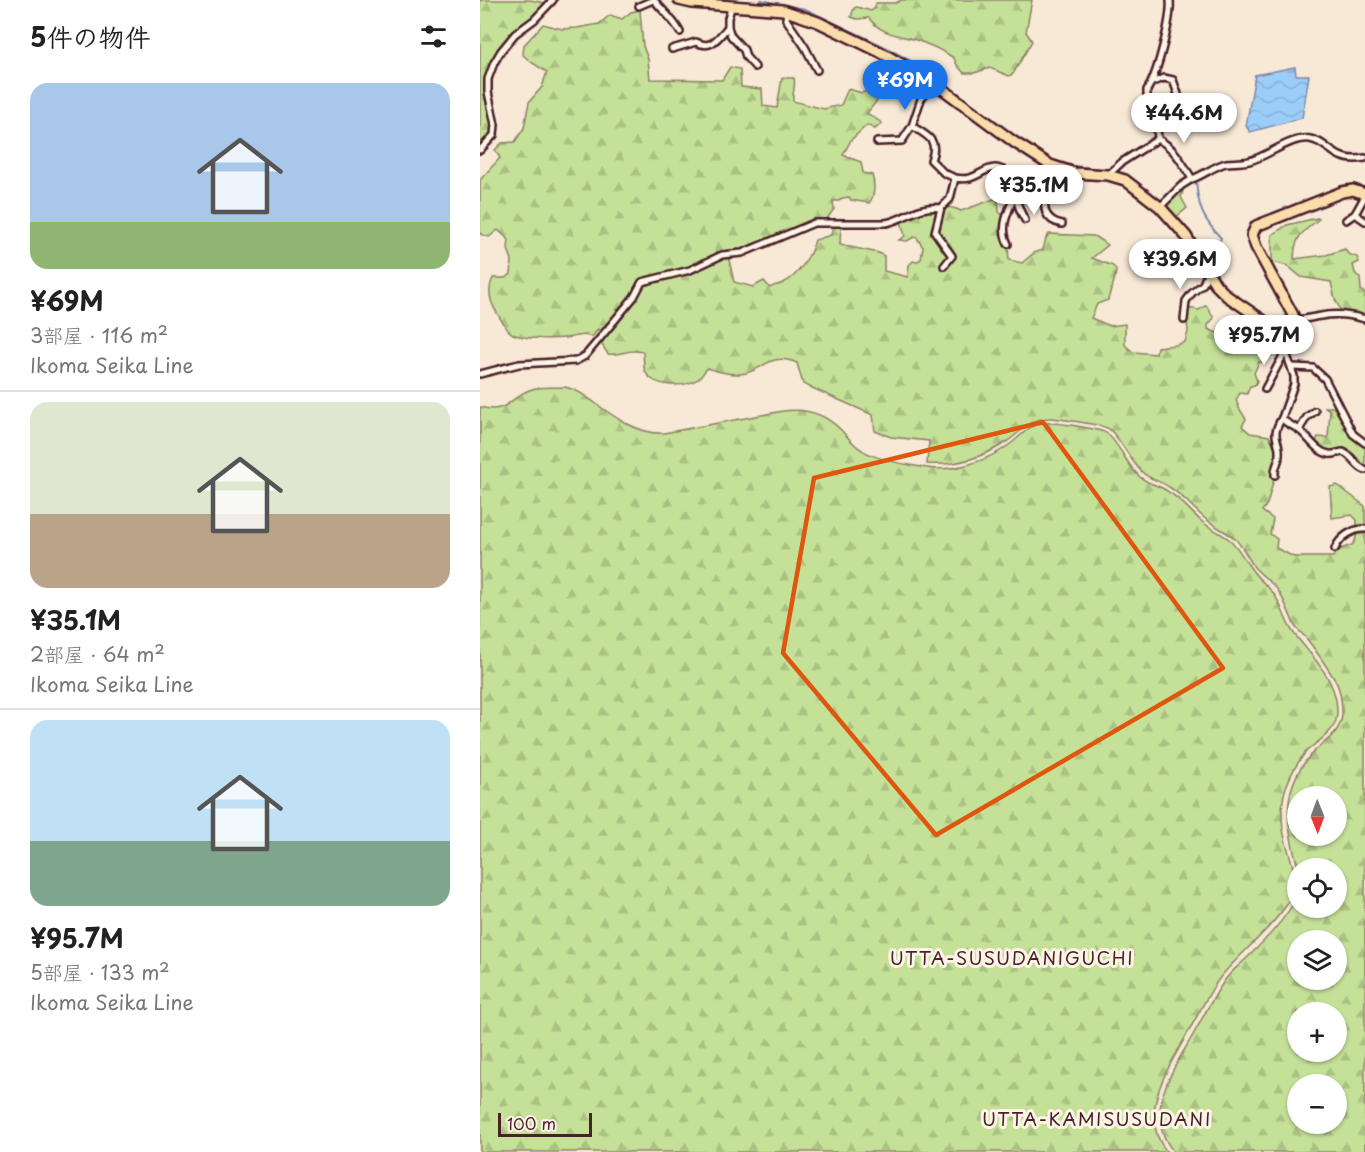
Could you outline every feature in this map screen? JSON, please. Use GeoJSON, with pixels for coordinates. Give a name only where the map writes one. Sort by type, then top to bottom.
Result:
{"type":"FeatureCollection","features":[{"type":"Feature","properties":{"kind":"main road"},"geometry":{"type":"LineString","coordinates":[[679,0],[703,4],[763,4],[818,22],[870,47],[933,82],[1014,142],[1059,169],[1125,180],[1160,207],[1185,236],[1216,285],[1227,296],[1268,323],[1279,326],[1293,319],[1292,312],[1256,247],[1252,235],[1256,225],[1342,192],[1353,190],[1365,195]]}},
{"type":"Feature","properties":{"kind":"street"},"geometry":{"type":"LineString","coordinates":[[480,150],[494,135],[495,125],[488,92],[488,79],[494,63],[515,33],[534,20],[553,0]]}},
{"type":"Feature","properties":{"kind":"street"},"geometry":{"type":"LineString","coordinates":[[639,6],[653,0],[675,22],[680,32]]}},
{"type":"Feature","properties":{"kind":"street"},"geometry":{"type":"LineString","coordinates":[[786,0],[786,18],[805,47],[816,70]]}},
{"type":"Feature","properties":{"kind":"street"},"geometry":{"type":"LineString","coordinates":[[1158,139],[1156,116],[1146,94],[1153,81],[1168,25],[1170,0]]}},
{"type":"Feature","properties":{"kind":"street"},"geometry":{"type":"LineString","coordinates":[[732,5],[728,18],[731,36],[755,67]]}},
{"type":"Feature","properties":{"kind":"street"},"geometry":{"type":"LineString","coordinates":[[672,49],[696,42],[704,46],[709,45],[728,27]]}},
{"type":"Feature","properties":{"kind":"street"},"geometry":{"type":"LineString","coordinates":[[1153,81],[1164,78],[1173,80],[1178,94],[1175,100]]}},
{"type":"Feature","properties":{"kind":"street"},"geometry":{"type":"LineString","coordinates":[[877,142],[902,141],[912,126],[921,99],[933,82]]}},
{"type":"Feature","properties":{"kind":"street"},"geometry":{"type":"LineString","coordinates":[[912,126],[933,142],[935,148],[931,160],[955,178],[963,180],[975,177],[994,168],[1027,181],[1045,182],[1059,169]]}},
{"type":"Feature","properties":{"kind":"street"},"geometry":{"type":"LineString","coordinates":[[1108,176],[1122,162],[1158,139]]}},
{"type":"Feature","properties":{"kind":"street"},"geometry":{"type":"LineString","coordinates":[[1158,139],[1177,153],[1192,179]]}},
{"type":"Feature","properties":{"kind":"street"},"geometry":{"type":"LineString","coordinates":[[1160,207],[1181,186],[1192,179],[1228,163],[1250,161],[1298,140],[1311,139],[1341,157],[1365,158]]}},
{"type":"Feature","properties":{"kind":"street"},"geometry":{"type":"LineString","coordinates":[[1016,177],[1017,206],[1025,220]]}},
{"type":"Feature","properties":{"kind":"street"},"geometry":{"type":"LineString","coordinates":[[944,266],[952,256],[935,232],[941,208],[952,192],[955,178]]}},
{"type":"Feature","properties":{"kind":"street"},"geometry":{"type":"LineString","coordinates":[[1045,182],[1045,212],[1053,222],[1062,224]]}},
{"type":"Feature","properties":{"kind":"street"},"geometry":{"type":"LineString","coordinates":[[1008,244],[1004,236],[1004,223],[1015,194]]}},
{"type":"Feature","properties":{"kind":"street"},"geometry":{"type":"LineString","coordinates":[[1346,220],[1355,214],[1365,195]]}},
{"type":"Feature","properties":{"kind":"street"},"geometry":{"type":"LineString","coordinates":[[480,374],[519,364],[576,361],[585,356],[634,297],[642,282],[690,270],[722,255],[742,253],[819,222],[886,223],[898,220],[918,209],[941,208]]}},
{"type":"Feature","properties":{"kind":"street"},"geometry":{"type":"LineString","coordinates":[[1355,214],[1365,221]]}},
{"type":"Feature","properties":{"kind":"street"},"geometry":{"type":"LineString","coordinates":[[1184,320],[1186,301],[1203,284],[1208,272]]}},
{"type":"Feature","properties":{"kind":"street"},"geometry":{"type":"LineString","coordinates":[[1293,319],[1300,321],[1319,316],[1343,315],[1365,319]]}},
{"type":"Feature","properties":{"kind":"street"},"geometry":{"type":"LineString","coordinates":[[1275,475],[1280,453],[1275,433],[1294,384],[1293,367],[1285,352],[1279,326]]}},
{"type":"Feature","properties":{"kind":"street"},"geometry":{"type":"LineString","coordinates":[[1265,389],[1285,352]]}},
{"type":"Feature","properties":{"kind":"street"},"geometry":{"type":"LineString","coordinates":[[1293,367],[1313,368],[1325,379],[1353,434],[1365,443]]}},
{"type":"Feature","properties":{"kind":"street"},"geometry":{"type":"LineString","coordinates":[[1299,430],[1307,417],[1316,411]]}},
{"type":"Feature","properties":{"kind":"street"},"geometry":{"type":"LineString","coordinates":[[1282,418],[1323,452],[1330,455],[1343,452],[1365,470]]}},
{"type":"Feature","properties":{"kind":"street"},"geometry":{"type":"LineString","coordinates":[[1335,549],[1340,541],[1355,529],[1365,529]]}},
{"type":"Feature","properties":{"kind":"highlighted area"},"geometry":{"type":"Polygon","coordinates":[[[1043,422],[1223,668],[936,835],[783,653],[814,478],[1043,422]]]}},
{"type":"Feature","properties":{"kind":"green space"},"geometry":{"type":"Polygon","coordinates":[[[480,0],[530,0],[545,3],[490,67],[485,83],[493,126],[491,134],[480,147],[480,0]]]}},
{"type":"Feature","properties":{"kind":"green space"},"geometry":{"type":"Polygon","coordinates":[[[901,0],[1032,0],[1026,32],[1032,41],[1013,74],[1009,76],[990,68],[974,73],[964,73],[954,58],[940,50],[884,31],[869,18],[851,17],[854,8],[871,11],[875,8],[876,3],[896,3],[901,0]]]}},
{"type":"Feature","properties":{"kind":"green space"},"geometry":{"type":"Polygon","coordinates":[[[640,10],[643,46],[648,59],[650,79],[722,80],[730,67],[740,69],[741,87],[762,89],[763,106],[777,108],[782,78],[794,78],[793,101],[824,109],[841,105],[848,89],[862,93],[875,87],[883,93],[867,113],[882,123],[875,129],[867,125],[851,140],[843,155],[861,162],[863,173],[872,175],[874,190],[869,203],[851,200],[849,197],[833,201],[834,209],[823,224],[808,225],[728,256],[734,282],[753,287],[764,281],[770,288],[789,280],[803,265],[815,240],[831,235],[834,222],[841,223],[840,245],[879,253],[884,256],[884,271],[908,277],[909,265],[921,259],[923,247],[914,237],[907,241],[899,240],[905,236],[900,218],[901,213],[931,207],[947,207],[961,211],[994,199],[998,200],[999,212],[1006,218],[1009,260],[1022,263],[1034,253],[1043,250],[1049,234],[1094,236],[1108,245],[1092,258],[1113,266],[1116,270],[1115,278],[1108,300],[1097,304],[1091,318],[1110,326],[1125,324],[1125,345],[1133,352],[1156,354],[1157,347],[1185,342],[1188,332],[1186,308],[1199,310],[1206,305],[1214,318],[1208,325],[1208,329],[1231,335],[1271,333],[1275,336],[1276,348],[1265,362],[1259,362],[1254,373],[1257,381],[1255,385],[1250,386],[1247,394],[1240,393],[1236,400],[1246,419],[1242,426],[1250,433],[1269,436],[1280,458],[1267,504],[1262,511],[1273,519],[1270,534],[1277,539],[1276,548],[1294,557],[1333,557],[1338,551],[1353,544],[1357,532],[1357,520],[1352,515],[1332,518],[1330,487],[1337,485],[1365,506],[1365,1152],[1174,1152],[1160,1123],[1160,1108],[1169,1077],[1227,977],[1287,914],[1287,918],[1347,918],[1347,858],[1296,858],[1293,846],[1347,846],[1347,786],[1292,786],[1309,757],[1331,737],[1339,726],[1342,711],[1339,691],[1322,660],[1295,626],[1277,589],[1254,567],[1233,537],[1204,518],[1166,485],[1145,475],[1113,433],[1105,427],[1060,419],[1042,419],[1030,424],[1005,443],[977,457],[947,464],[927,464],[929,441],[891,437],[875,431],[873,415],[803,384],[797,363],[779,359],[740,374],[707,368],[699,378],[692,382],[669,385],[649,377],[644,369],[643,352],[608,354],[602,345],[604,335],[598,329],[592,337],[582,335],[565,338],[536,338],[514,335],[503,323],[493,305],[490,291],[493,278],[505,278],[511,274],[512,260],[508,249],[509,240],[498,230],[489,237],[480,234],[480,180],[500,158],[495,150],[502,143],[515,142],[524,128],[529,102],[542,87],[547,72],[523,55],[524,45],[543,24],[562,29],[599,24],[610,15],[622,19],[631,12],[640,10]]]}},
{"type":"Feature","properties":{"kind":"green space"},"geometry":{"type":"Polygon","coordinates":[[[1181,189],[1183,191],[1181,197],[1187,208],[1175,218],[1166,203],[1181,189]]]}},
{"type":"Feature","properties":{"kind":"green space"},"geometry":{"type":"Polygon","coordinates":[[[1319,219],[1298,239],[1294,259],[1326,255],[1345,249],[1348,254],[1357,257],[1359,262],[1353,265],[1355,273],[1360,278],[1361,290],[1365,294],[1365,316],[1341,311],[1331,282],[1301,277],[1288,266],[1272,262],[1272,235],[1287,225],[1319,219]]]}},
{"type":"Feature","properties":{"kind":"green space"},"geometry":{"type":"Polygon","coordinates":[[[544,387],[565,387],[574,390],[628,424],[655,433],[783,411],[806,411],[827,419],[868,454],[893,462],[937,469],[959,467],[991,456],[1038,424],[1063,424],[1102,431],[1115,442],[1140,477],[1172,494],[1204,523],[1230,540],[1239,551],[1254,573],[1273,593],[1290,627],[1329,680],[1336,699],[1336,719],[1330,731],[1300,759],[1283,797],[1283,829],[1291,858],[1287,858],[1287,904],[1275,920],[1218,980],[1166,1072],[1155,1105],[1154,1121],[1158,1137],[1167,1152],[480,1152],[480,407],[498,409],[524,392],[544,387]]]}},
{"type":"Feature","properties":{"kind":"green space"},"geometry":{"type":"Polygon","coordinates":[[[1325,407],[1333,407],[1354,439],[1365,446],[1365,469],[1350,456],[1323,451],[1314,445],[1318,437],[1328,438],[1330,411],[1325,407]]]}},
{"type":"Feature","properties":{"kind":"water"},"geometry":{"type":"Polygon","coordinates":[[[1295,67],[1296,75],[1309,75],[1302,118],[1250,132],[1246,126],[1255,75],[1295,67]]]}},
{"type":"Feature","properties":{"kind":"waterway"},"geometry":{"type":"LineString","coordinates":[[761,0],[805,9],[920,66]]}},
{"type":"Feature","properties":{"kind":"waterway"},"geometry":{"type":"LineString","coordinates":[[924,68],[1002,126]]}},
{"type":"Feature","properties":{"kind":"waterway"},"geometry":{"type":"LineString","coordinates":[[1065,165],[1109,170],[1155,137],[1174,145],[1192,174]]}},
{"type":"Feature","properties":{"kind":"waterway"},"geometry":{"type":"LineString","coordinates":[[1196,180],[1202,212],[1221,238],[1210,267]]}},
{"type":"Feature","properties":{"kind":"district","name":"UTTA-SUSUDANIGUCHI"},"geometry":{"type":"Point","coordinates":[1012,957]}},
{"type":"Feature","properties":{"kind":"district","name":"UTTA-KAMISUSUDANI"},"geometry":{"type":"Point","coordinates":[1097,1118]}}]}
